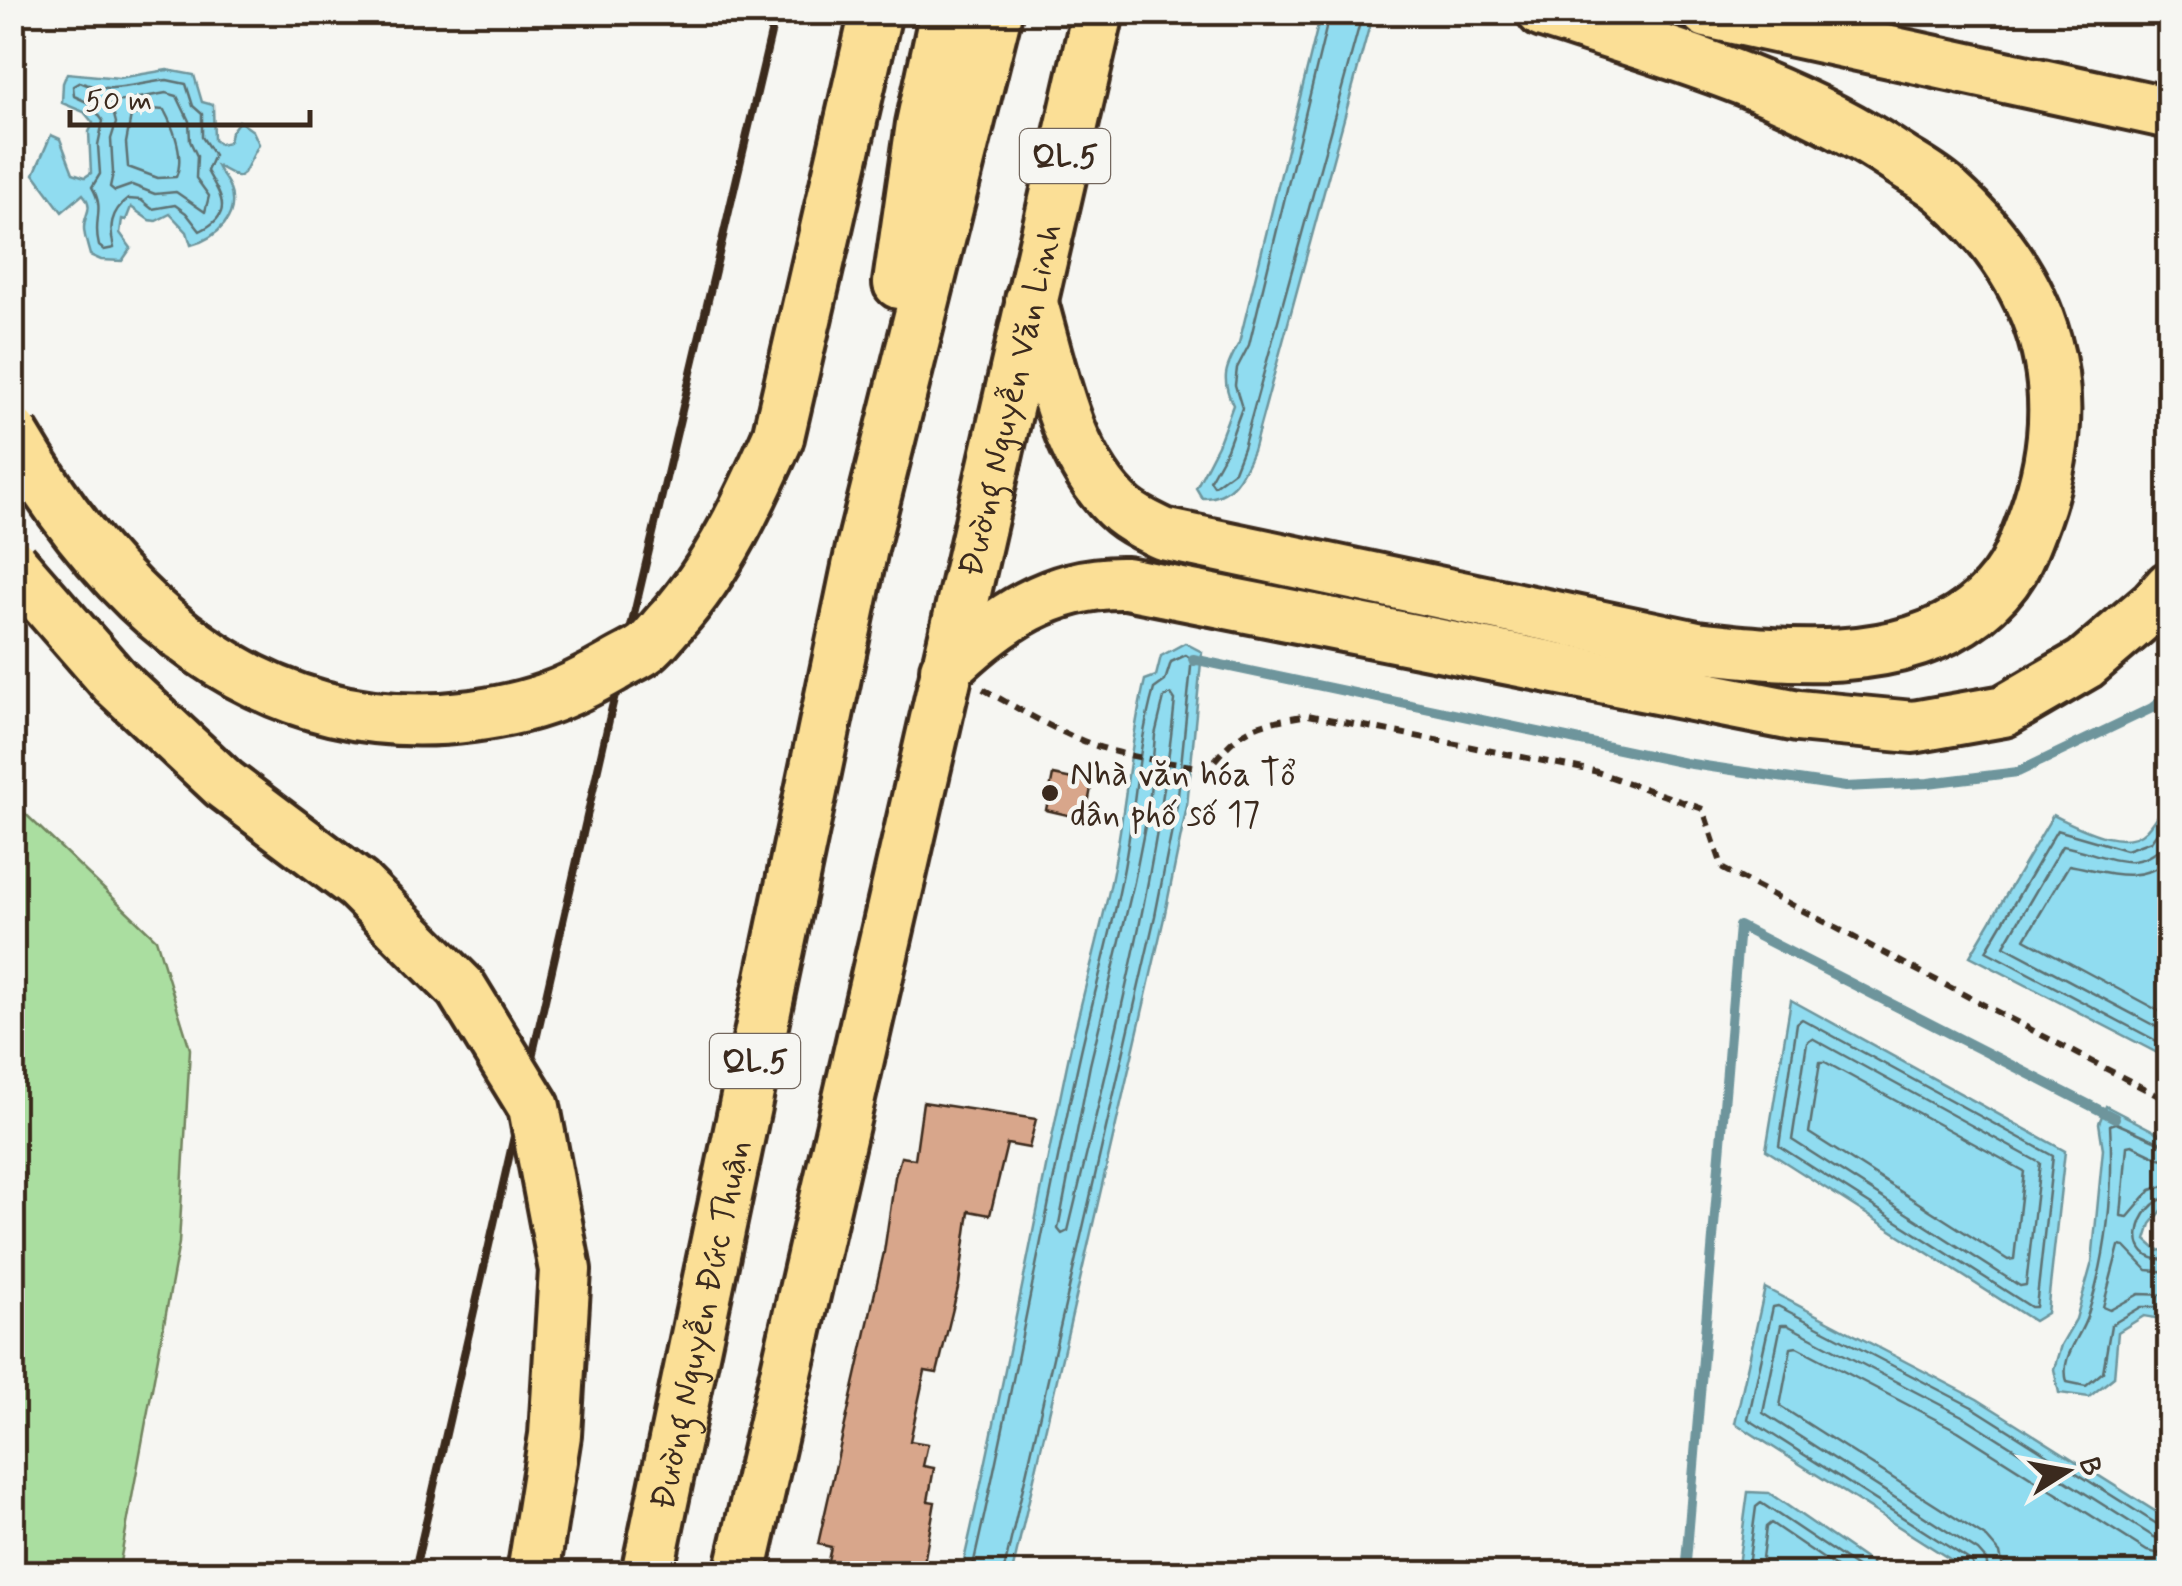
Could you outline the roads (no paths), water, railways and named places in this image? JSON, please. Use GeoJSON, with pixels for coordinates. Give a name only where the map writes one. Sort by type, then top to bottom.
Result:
{"type":"FeatureCollection","features":[{"type":"Feature","properties":{"kind":"highway"},"geometry":{"type":"LineString","coordinates":[[12,433],[34,471],[95,555],[150,611],[204,652],[270,691],[344,713],[440,720],[503,712],[566,694],[646,647],[693,596],[745,512],[778,437],[876,12]]}},
{"type":"Feature","properties":{"kind":"highway"},"geometry":{"type":"LineString","coordinates":[[862,548],[922,124],[946,12]]}},
{"type":"Feature","properties":{"kind":"highway","name":"QL.5"},"geometry":{"type":"LineString","coordinates":[[862,548],[996,12]]}},
{"type":"Feature","properties":{"kind":"highway","name":"Đường Nguyễn Văn Linh"},"geometry":{"type":"LineString","coordinates":[[946,669],[1098,12]]}},
{"type":"Feature","properties":{"kind":"highway"},"geometry":{"type":"LineString","coordinates":[[1031,300],[1070,431],[1112,500],[1140,523],[1188,542],[1696,647],[1776,656],[1861,654],[1924,638],[1973,612],[2014,572],[2044,489],[2054,447],[2055,385],[2038,313],[2003,251],[1946,190],[1854,129],[1709,64],[1543,12]]}},
{"type":"Feature","properties":{"kind":"highway"},"geometry":{"type":"LineString","coordinates":[[1708,12],[2170,112]]}},
{"type":"Feature","properties":{"kind":"highway","name":"Đường Nguyễn Đức Thuận"},"geometry":{"type":"LineString","coordinates":[[647,1574],[862,548]]}},
{"type":"Feature","properties":{"kind":"highway"},"geometry":{"type":"LineString","coordinates":[[12,564],[115,682],[224,784],[358,885],[461,988],[534,1106],[565,1270],[555,1435],[534,1574]]}},
{"type":"Feature","properties":{"kind":"highway"},"geometry":{"type":"LineString","coordinates":[[946,669],[1004,618],[1032,602],[1081,586],[1126,583],[1798,716],[1914,727],[2004,711],[2085,664],[2170,587]]}},
{"type":"Feature","properties":{"kind":"highway","name":"QL.5"},"geometry":{"type":"LineString","coordinates":[[740,1574],[946,669]]}},
{"type":"Feature","properties":{"kind":"water"},"geometry":{"type":"Polygon","coordinates":[[[1321,13],[1373,13],[1253,451],[1229,490],[1202,498],[1196,488],[1233,405],[1226,373],[1239,343],[1321,13]]]}},
{"type":"Feature","properties":{"kind":"water"},"geometry":{"type":"Polygon","coordinates":[[[167,70],[194,75],[202,102],[213,105],[214,140],[220,144],[229,142],[239,121],[253,131],[259,144],[238,177],[217,166],[229,186],[232,207],[224,224],[210,237],[191,245],[187,232],[170,214],[149,220],[131,207],[126,220],[122,219],[120,233],[131,248],[122,261],[101,260],[90,255],[86,242],[84,228],[89,207],[83,194],[62,212],[34,174],[51,135],[60,139],[73,173],[85,177],[91,173],[89,132],[93,123],[84,112],[62,103],[63,83],[67,73],[119,78],[167,70]]]}},
{"type":"Feature","properties":{"kind":"water"},"geometry":{"type":"Polygon","coordinates":[[[1185,643],[1202,652],[1187,806],[1012,1573],[961,1573],[1068,1060],[1111,882],[1145,680],[1156,676],[1161,656],[1185,643]]]}},
{"type":"Feature","properties":{"kind":"water"},"geometry":{"type":"Polygon","coordinates":[[[2169,796],[2169,1059],[1970,956],[2053,815],[2087,831],[2126,839],[2146,830],[2169,796]]]}},
{"type":"Feature","properties":{"kind":"water"},"geometry":{"type":"Polygon","coordinates":[[[1791,1000],[2065,1151],[2047,1313],[2034,1321],[1766,1150],[1791,1000]]]}},
{"type":"Feature","properties":{"kind":"water"},"geometry":{"type":"Polygon","coordinates":[[[2106,1106],[2169,1139],[2169,1202],[2151,1224],[2146,1240],[2158,1251],[2169,1249],[2169,1315],[2161,1319],[2144,1316],[2118,1332],[2114,1377],[2089,1397],[2059,1393],[2054,1369],[2061,1345],[2076,1319],[2092,1262],[2103,1149],[2099,1123],[2106,1106]]]}},
{"type":"Feature","properties":{"kind":"water"},"geometry":{"type":"Polygon","coordinates":[[[1765,1288],[1977,1399],[2169,1520],[2169,1573],[1972,1573],[1735,1423],[1765,1288]]]}},
{"type":"Feature","properties":{"kind":"water"},"geometry":{"type":"Polygon","coordinates":[[[1748,1492],[1769,1493],[1885,1573],[1737,1573],[1748,1492]]]}},
{"type":"Feature","properties":{"kind":"waterway"},"geometry":{"type":"LineString","coordinates":[[1194,661],[1685,763],[1845,787],[1928,783],[2018,772],[2152,708],[2170,694]]}},
{"type":"Feature","properties":{"kind":"waterway"},"geometry":{"type":"LineString","coordinates":[[1685,1574],[1739,926],[2115,1118]]}},
{"type":"Feature","properties":{"kind":"railway"},"geometry":{"type":"LineString","coordinates":[[414,1574],[776,12]]}},
{"type":"Feature","properties":{"kind":"place","name":"Nhà văn hóa Tổ dân phố số 17"},"geometry":{"type":"Point","coordinates":[1050,793]}}]}
